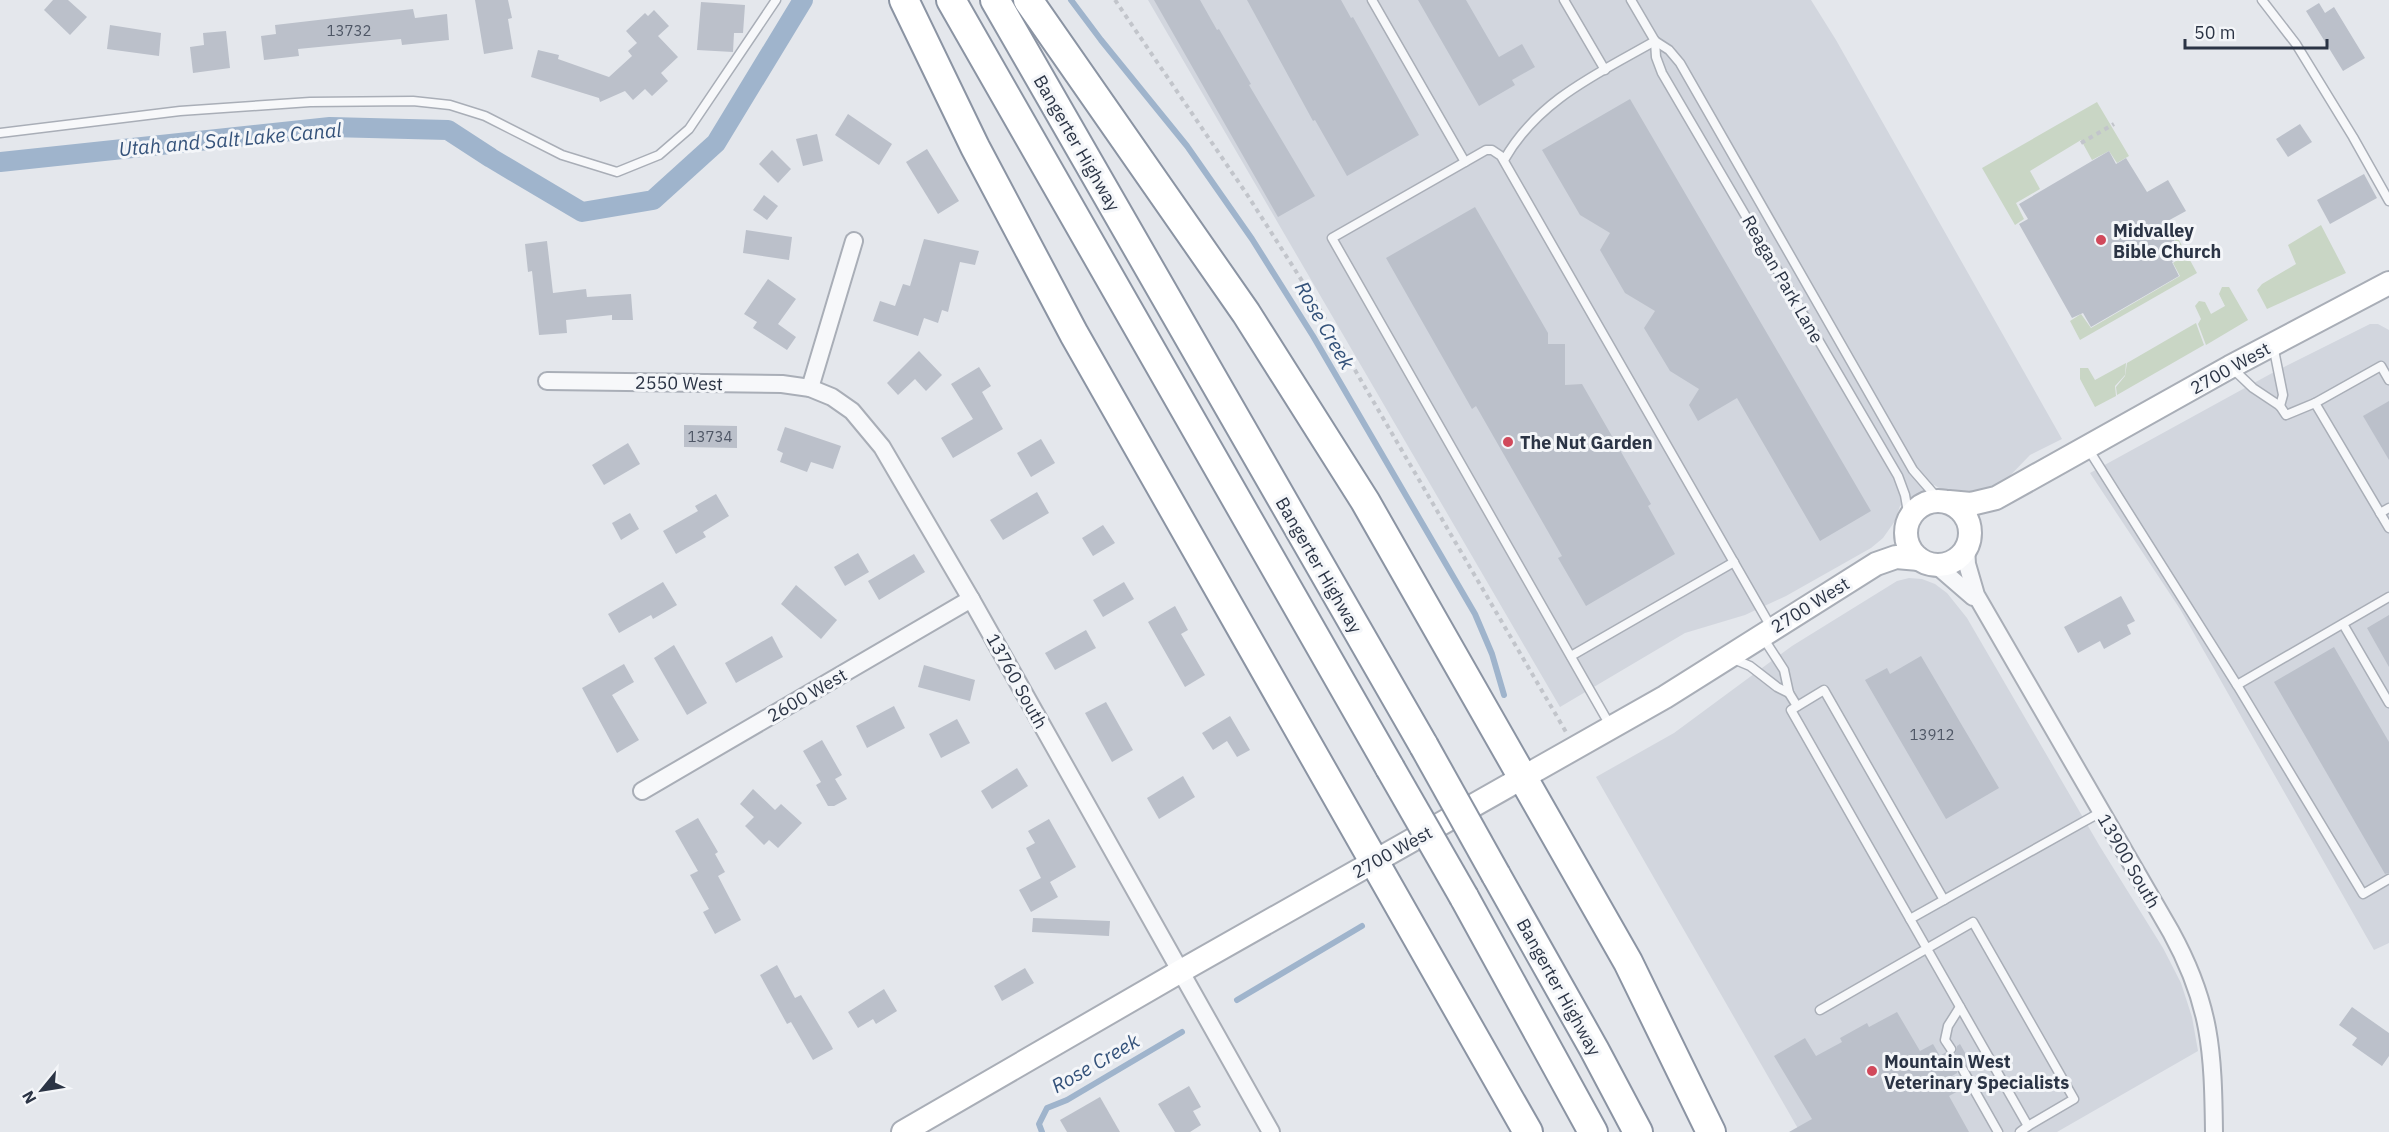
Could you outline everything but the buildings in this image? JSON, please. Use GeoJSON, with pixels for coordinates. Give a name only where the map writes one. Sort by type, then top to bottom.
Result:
{"type":"FeatureCollection","features":[{"type":"Feature","properties":{"kind":"highway"},"geometry":{"type":"LineString","coordinates":[[904,0],[975,147],[1130,435],[1528,1132]]}},
{"type":"Feature","properties":{"kind":"highway"},"geometry":{"type":"LineString","coordinates":[[951,0],[1464,897],[1593,1132]]}},
{"type":"Feature","properties":{"kind":"highway","name":"Bangerter Highway"},"geometry":{"type":"LineString","coordinates":[[995,0],[1424,746],[1638,1132]]}},
{"type":"Feature","properties":{"kind":"highway"},"geometry":{"type":"LineString","coordinates":[[1028,0],[1290,380],[1365,501],[1628,962],[1712,1132]]}},
{"type":"Feature","properties":{"kind":"main road","name":"2700 West"},"geometry":{"type":"LineString","coordinates":[[1944,502],[1982,502],[2009,491],[2230,367],[2389,283]]}},
{"type":"Feature","properties":{"kind":"main road","name":"2700 West"},"geometry":{"type":"LineString","coordinates":[[1968,544],[1983,515],[2009,491]]}},
{"type":"Feature","properties":{"kind":"main road"},"geometry":{"type":"LineString","coordinates":[[1944,502],[1963,513],[1970,530],[1968,544],[1954,561],[1928,562],[1908,544],[1908,522],[1922,505],[1944,502]]}},
{"type":"Feature","properties":{"kind":"main road","name":"2700 West"},"geometry":{"type":"LineString","coordinates":[[903,1132],[1181,971],[1612,727],[1729,657],[1876,564],[1892,549],[1908,522]]}},
{"type":"Feature","properties":{"kind":"main road","name":"2700 West"},"geometry":{"type":"LineString","coordinates":[[1876,564],[1896,557],[1928,562]]}},
{"type":"Feature","properties":{"kind":"street"},"geometry":{"type":"LineString","coordinates":[[810,388],[854,241]]}},
{"type":"Feature","properties":{"kind":"street","name":"2550 West"},"geometry":{"type":"LineString","coordinates":[[547,381],[782,384],[810,388]]}},
{"type":"Feature","properties":{"kind":"street","name":"13760 South"},"geometry":{"type":"LineString","coordinates":[[810,388],[832,397],[852,411],[882,447],[971,599],[1271,1132]]}},
{"type":"Feature","properties":{"kind":"street","name":"13900 South"},"geometry":{"type":"LineString","coordinates":[[1968,544],[1970,580],[1983,609],[2171,932],[2196,986],[2211,1045],[2214,1132]]}},
{"type":"Feature","properties":{"kind":"street","name":"13900 South"},"geometry":{"type":"LineString","coordinates":[[1928,562],[1960,584],[1983,609]]}},
{"type":"Feature","properties":{"kind":"street","name":"2600 West"},"geometry":{"type":"LineString","coordinates":[[642,790],[971,599]]}},
{"type":"Feature","properties":{"kind":"lane"},"geometry":{"type":"LineString","coordinates":[[0,133],[180,111],[310,102],[413,100],[450,105],[485,116],[562,155],[617,172],[659,155],[689,129],[776,0]]}},
{"type":"Feature","properties":{"kind":"lane"},"geometry":{"type":"LineString","coordinates":[[1372,0],[1465,162]]}},
{"type":"Feature","properties":{"kind":"lane"},"geometry":{"type":"LineString","coordinates":[[1564,0],[1605,70]]}},
{"type":"Feature","properties":{"kind":"lane","name":"Reagan Park Lane"},"geometry":{"type":"LineString","coordinates":[[1631,0],[1655,41],[1656,57],[1662,73],[1898,476],[1905,495],[1908,522]]}},
{"type":"Feature","properties":{"kind":"lane"},"geometry":{"type":"LineString","coordinates":[[2262,0],[2296,44],[2389,201]]}},
{"type":"Feature","properties":{"kind":"lane"},"geometry":{"type":"LineString","coordinates":[[1504,160],[1523,130],[1537,116],[1569,91],[1655,41]]}},
{"type":"Feature","properties":{"kind":"lane","name":"Reagan Park Lane"},"geometry":{"type":"LineString","coordinates":[[1655,41],[1669,50],[1680,63],[1913,470],[1944,502]]}},
{"type":"Feature","properties":{"kind":"lane"},"geometry":{"type":"LineString","coordinates":[[1612,727],[1332,238],[1486,150],[1497,152],[1504,160],[1734,562],[1784,670],[1789,693],[1797,706]]}},
{"type":"Feature","properties":{"kind":"lane"},"geometry":{"type":"LineString","coordinates":[[2273,345],[2283,395],[2280,406]]}},
{"type":"Feature","properties":{"kind":"lane"},"geometry":{"type":"LineString","coordinates":[[2230,367],[2253,388],[2280,406],[2286,415],[2315,403],[2381,366],[2389,380]]}},
{"type":"Feature","properties":{"kind":"lane"},"geometry":{"type":"LineString","coordinates":[[2315,403],[2389,528]]}},
{"type":"Feature","properties":{"kind":"lane"},"geometry":{"type":"LineString","coordinates":[[2087,447],[2237,685],[2363,894],[2389,879]]}},
{"type":"Feature","properties":{"kind":"lane"},"geometry":{"type":"LineString","coordinates":[[2380,513],[2389,508]]}},
{"type":"Feature","properties":{"kind":"lane"},"geometry":{"type":"LineString","coordinates":[[1571,656],[1734,562]]}},
{"type":"Feature","properties":{"kind":"lane"},"geometry":{"type":"LineString","coordinates":[[2237,685],[2389,597]]}},
{"type":"Feature","properties":{"kind":"lane"},"geometry":{"type":"LineString","coordinates":[[2343,624],[2389,704]]}},
{"type":"Feature","properties":{"kind":"lane"},"geometry":{"type":"LineString","coordinates":[[1729,657],[1750,666],[1777,687],[1789,693]]}},
{"type":"Feature","properties":{"kind":"lane"},"geometry":{"type":"LineString","coordinates":[[1944,900],[1824,690],[1791,710],[2028,1126]]}},
{"type":"Feature","properties":{"kind":"lane"},"geometry":{"type":"LineString","coordinates":[[1910,919],[2101,812]]}},
{"type":"Feature","properties":{"kind":"lane"},"geometry":{"type":"LineString","coordinates":[[1820,1010],[1973,922],[2074,1099],[2020,1132]]}},
{"type":"Feature","properties":{"kind":"lane"},"geometry":{"type":"LineString","coordinates":[[1951,1049],[1945,1040],[1948,1026],[1960,1006]]}},
{"type":"Feature","properties":{"kind":"lane"},"geometry":{"type":"LineString","coordinates":[[1963,1071],[1998,1132]]}},
{"type":"Feature","properties":{"kind":"path"},"geometry":{"type":"LineString","coordinates":[[1115,0],[1248,196],[1313,298],[1575,748]]}},
{"type":"Feature","properties":{"kind":"path"},"geometry":{"type":"LineString","coordinates":[[2081,143],[2115,124]]}},
{"type":"Feature","properties":{"kind":"shaded area"},"geometry":{"type":"Polygon","coordinates":[[[1148,0],[1811,0],[1836,40],[2062,439],[2030,455],[2000,486],[1976,497],[1948,493],[1934,485],[1900,506],[1895,521],[1883,538],[1871,548],[1786,596],[1745,615],[1685,633],[1560,707],[1148,0]]]}},
{"type":"Feature","properties":{"kind":"shaded area"},"geometry":{"type":"Polygon","coordinates":[[[2370,324],[2378,324],[2389,330],[2389,943],[2374,950],[2180,609],[2090,473],[2274,372],[2370,324]]]}},
{"type":"Feature","properties":{"kind":"shaded area"},"geometry":{"type":"Polygon","coordinates":[[[1909,578],[1922,579],[1935,584],[1947,593],[1967,618],[2099,845],[2163,948],[2181,983],[2192,1017],[2198,1051],[2057,1132],[1800,1132],[1596,777],[1674,733],[1792,646],[1897,581],[1909,578]]]}},
{"type":"Feature","properties":{"kind":"green space"},"geometry":{"type":"Polygon","coordinates":[[[2097,102],[2129,156],[2117,163],[2109,151],[2092,160],[2081,140],[2030,171],[2040,189],[2016,203],[2024,219],[2015,225],[1982,168],[2097,102]]]}},
{"type":"Feature","properties":{"kind":"green space"},"geometry":{"type":"Polygon","coordinates":[[[2169,222],[2197,273],[2080,340],[2070,321],[2081,314],[2091,328],[2180,276],[2173,263],[2183,256],[2166,224],[2169,222]]]}},
{"type":"Feature","properties":{"kind":"green space"},"geometry":{"type":"Polygon","coordinates":[[[2321,225],[2346,273],[2267,309],[2257,290],[2262,284],[2296,264],[2288,245],[2321,225]]]}},
{"type":"Feature","properties":{"kind":"green space"},"geometry":{"type":"Polygon","coordinates":[[[2222,287],[2229,287],[2248,320],[2206,345],[2198,324],[2201,319],[2195,306],[2199,301],[2205,302],[2211,314],[2225,306],[2219,294],[2222,287]]]}},
{"type":"Feature","properties":{"kind":"green space"},"geometry":{"type":"Polygon","coordinates":[[[2196,323],[2204,345],[2117,395],[2116,387],[2125,376],[2127,363],[2196,323]]]}},
{"type":"Feature","properties":{"kind":"green space"},"geometry":{"type":"Polygon","coordinates":[[[2126,363],[2125,375],[2115,386],[2116,396],[2095,407],[2080,379],[2080,368],[2088,368],[2095,380],[2126,363]]]}},
{"type":"Feature","properties":{"kind":"waterway","name":"Utah and Salt Lake Canal"},"geometry":{"type":"LineString","coordinates":[[0,162],[330,127],[448,130],[582,212],[653,200],[716,143],[803,0]]}},
{"type":"Feature","properties":{"kind":"waterway","name":"Rose Creek"},"geometry":{"type":"LineString","coordinates":[[1071,0],[1187,146],[1252,239],[1313,336],[1475,614],[1492,654],[1504,695]]}},
{"type":"Feature","properties":{"kind":"waterway","name":"Rose Creek"},"geometry":{"type":"LineString","coordinates":[[1237,1000],[1362,926]]}},
{"type":"Feature","properties":{"kind":"waterway","name":"Rose Creek"},"geometry":{"type":"LineString","coordinates":[[1042,1132],[1039,1124],[1047,1108],[1067,1100],[1182,1032]]}},
{"type":"Feature","properties":{"kind":"place","name":"Midvalley Bible Church"},"geometry":{"type":"Point","coordinates":[2101,240]}},
{"type":"Feature","properties":{"kind":"place","name":"The Nut Garden"},"geometry":{"type":"Point","coordinates":[1508,442]}},
{"type":"Feature","properties":{"kind":"place","name":"Mountain West Veterinary Specialists"},"geometry":{"type":"Point","coordinates":[1872,1071]}}]}
